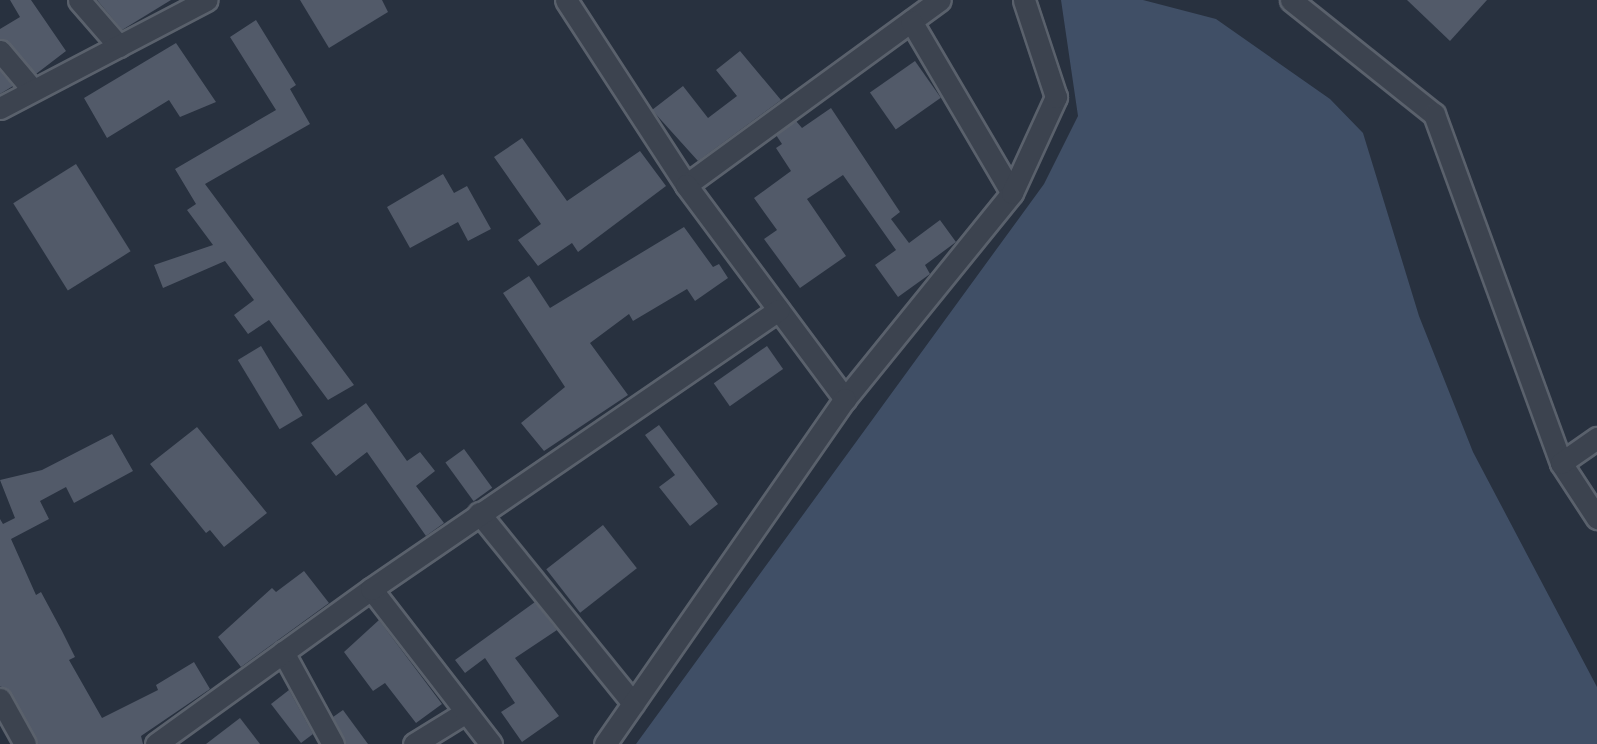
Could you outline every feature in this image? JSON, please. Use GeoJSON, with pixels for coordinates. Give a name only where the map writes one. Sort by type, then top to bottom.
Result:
{"type":"FeatureCollection","features":[{"type":"Feature","properties":{"kind":"street"},"geometry":{"type":"LineString","coordinates":[[79,0],[119,46]]}},
{"type":"Feature","properties":{"kind":"street"},"geometry":{"type":"LineString","coordinates":[[566,0],[686,185],[845,399]]}},
{"type":"Feature","properties":{"kind":"street"},"geometry":{"type":"LineString","coordinates":[[686,185],[940,0]]}},
{"type":"Feature","properties":{"kind":"street"},"geometry":{"type":"LineString","coordinates":[[605,744],[845,399],[1012,193],[1056,97],[1024,0]]}},
{"type":"Feature","properties":{"kind":"street"},"geometry":{"type":"LineString","coordinates":[[1291,0],[1434,114],[1561,463],[1597,518]]}},
{"type":"Feature","properties":{"kind":"street"},"geometry":{"type":"LineString","coordinates":[[0,108],[199,2]]}},
{"type":"Feature","properties":{"kind":"street"},"geometry":{"type":"LineString","coordinates":[[911,21],[1012,193]]}},
{"type":"Feature","properties":{"kind":"street"},"geometry":{"type":"LineString","coordinates":[[0,51],[33,90]]}},
{"type":"Feature","properties":{"kind":"street"},"geometry":{"type":"LineString","coordinates":[[156,744],[479,513],[779,310]]}},
{"type":"Feature","properties":{"kind":"street"},"geometry":{"type":"LineString","coordinates":[[1561,463],[1597,438]]}},
{"type":"Feature","properties":{"kind":"street"},"geometry":{"type":"LineString","coordinates":[[479,513],[633,703]]}},
{"type":"Feature","properties":{"kind":"street"},"geometry":{"type":"LineString","coordinates":[[371,589],[491,744]]}},
{"type":"Feature","properties":{"kind":"street"},"geometry":{"type":"LineString","coordinates":[[283,652],[333,744]]}},
{"type":"Feature","properties":{"kind":"street"},"geometry":{"type":"LineString","coordinates":[[0,699],[25,744]]}},
{"type":"Feature","properties":{"kind":"street"},"geometry":{"type":"LineString","coordinates":[[414,744],[466,712]]}},
{"type":"Feature","properties":{"kind":"water"},"geometry":{"type":"Polygon","coordinates":[[[1061,0],[1143,0],[1216,19],[1330,99],[1363,133],[1419,316],[1473,452],[1597,687],[1597,744],[636,744],[1044,184],[1078,116],[1061,0]]]}},
{"type":"Feature","properties":{"kind":"building"},"geometry":{"type":"Polygon","coordinates":[[[10,0],[31,0],[66,51],[36,74],[0,39],[0,29],[20,17],[10,0]]]}},
{"type":"Feature","properties":{"kind":"building"},"geometry":{"type":"Polygon","coordinates":[[[97,0],[171,0],[122,30],[97,0]]]}},
{"type":"Feature","properties":{"kind":"building"},"geometry":{"type":"Polygon","coordinates":[[[300,0],[382,0],[388,12],[329,48],[300,0]]]}},
{"type":"Feature","properties":{"kind":"building"},"geometry":{"type":"Polygon","coordinates":[[[1407,0],[1487,0],[1450,41],[1407,0]]]}},
{"type":"Feature","properties":{"kind":"building"},"geometry":{"type":"Polygon","coordinates":[[[256,20],[296,85],[290,89],[310,124],[205,184],[354,385],[328,400],[269,320],[248,334],[234,315],[254,300],[225,261],[163,288],[154,265],[213,245],[187,210],[196,204],[175,169],[276,110],[230,37],[256,20]]]}},
{"type":"Feature","properties":{"kind":"building"},"geometry":{"type":"Polygon","coordinates":[[[176,43],[216,102],[180,117],[169,100],[107,138],[84,98],[176,43]]]}},
{"type":"Feature","properties":{"kind":"building"},"geometry":{"type":"Polygon","coordinates":[[[740,51],[781,100],[698,161],[652,110],[683,86],[708,118],[737,96],[716,70],[740,51]]]}},
{"type":"Feature","properties":{"kind":"building"},"geometry":{"type":"Polygon","coordinates":[[[915,61],[941,98],[896,129],[870,93],[915,61]]]}},
{"type":"Feature","properties":{"kind":"building"},"geometry":{"type":"Polygon","coordinates":[[[0,71],[13,86],[0,94],[0,71]]]}},
{"type":"Feature","properties":{"kind":"building"},"geometry":{"type":"Polygon","coordinates":[[[831,108],[900,212],[891,219],[909,243],[940,220],[956,242],[925,265],[930,274],[898,297],[875,265],[896,250],[843,175],[807,199],[846,256],[800,288],[764,239],[777,230],[754,198],[791,171],[776,148],[782,144],[776,135],[796,121],[802,128],[831,108]]]}},
{"type":"Feature","properties":{"kind":"building"},"geometry":{"type":"Polygon","coordinates":[[[522,138],[567,201],[640,151],[666,186],[578,252],[572,243],[538,266],[518,240],[541,224],[494,157],[522,138]]]}},
{"type":"Feature","properties":{"kind":"building"},"geometry":{"type":"Polygon","coordinates":[[[76,164],[131,251],[68,291],[13,203],[76,164]]]}},
{"type":"Feature","properties":{"kind":"building"},"geometry":{"type":"Polygon","coordinates":[[[443,174],[454,193],[467,186],[491,229],[468,241],[458,222],[410,248],[387,207],[443,174]]]}},
{"type":"Feature","properties":{"kind":"building"},"geometry":{"type":"Polygon","coordinates":[[[684,227],[713,267],[719,264],[728,278],[695,301],[687,289],[633,321],[629,314],[590,343],[628,395],[544,451],[521,423],[565,387],[503,293],[529,276],[550,308],[684,227]]]}},
{"type":"Feature","properties":{"kind":"building"},"geometry":{"type":"Polygon","coordinates":[[[261,346],[303,415],[280,429],[238,360],[261,346]]]}},
{"type":"Feature","properties":{"kind":"building"},"geometry":{"type":"Polygon","coordinates":[[[767,346],[783,369],[730,406],[714,383],[767,346]]]}},
{"type":"Feature","properties":{"kind":"building"},"geometry":{"type":"Polygon","coordinates":[[[366,403],[407,461],[420,452],[435,471],[416,486],[444,523],[426,536],[367,452],[336,476],[311,443],[366,403]]]}},
{"type":"Feature","properties":{"kind":"building"},"geometry":{"type":"Polygon","coordinates":[[[659,425],[718,504],[690,526],[659,487],[675,475],[645,435],[659,425]]]}},
{"type":"Feature","properties":{"kind":"building"},"geometry":{"type":"Polygon","coordinates":[[[197,427],[267,513],[224,547],[210,530],[206,533],[150,464],[197,427]]]}},
{"type":"Feature","properties":{"kind":"building"},"geometry":{"type":"Polygon","coordinates":[[[112,434],[133,471],[74,503],[66,487],[40,501],[49,519],[11,539],[36,595],[41,592],[62,631],[75,657],[69,660],[102,718],[158,690],[156,685],[194,662],[210,689],[141,736],[143,744],[38,744],[11,693],[0,686],[0,519],[3,524],[15,518],[0,480],[42,470],[112,434]]]}},
{"type":"Feature","properties":{"kind":"building"},"geometry":{"type":"Polygon","coordinates":[[[464,449],[492,488],[474,501],[445,463],[464,449]]]}},
{"type":"Feature","properties":{"kind":"building"},"geometry":{"type":"Polygon","coordinates":[[[603,525],[637,568],[580,613],[546,569],[603,525]]]}},
{"type":"Feature","properties":{"kind":"building"},"geometry":{"type":"Polygon","coordinates":[[[304,571],[329,603],[241,667],[218,637],[272,588],[276,592],[304,571]]]}},
{"type":"Feature","properties":{"kind":"building"},"geometry":{"type":"Polygon","coordinates":[[[535,602],[557,630],[515,658],[559,716],[522,742],[501,712],[515,703],[485,658],[465,673],[455,660],[535,602]]]}},
{"type":"Feature","properties":{"kind":"building"},"geometry":{"type":"Polygon","coordinates":[[[379,620],[442,704],[416,723],[385,683],[373,691],[344,652],[379,620]]]}},
{"type":"Feature","properties":{"kind":"building"},"geometry":{"type":"Polygon","coordinates":[[[289,690],[313,734],[301,743],[271,704],[289,690]]]}},
{"type":"Feature","properties":{"kind":"building"},"geometry":{"type":"Polygon","coordinates":[[[343,710],[368,744],[346,744],[333,717],[343,710]]]}},
{"type":"Feature","properties":{"kind":"building"},"geometry":{"type":"Polygon","coordinates":[[[240,718],[260,744],[206,744],[240,718]]]}}]}
